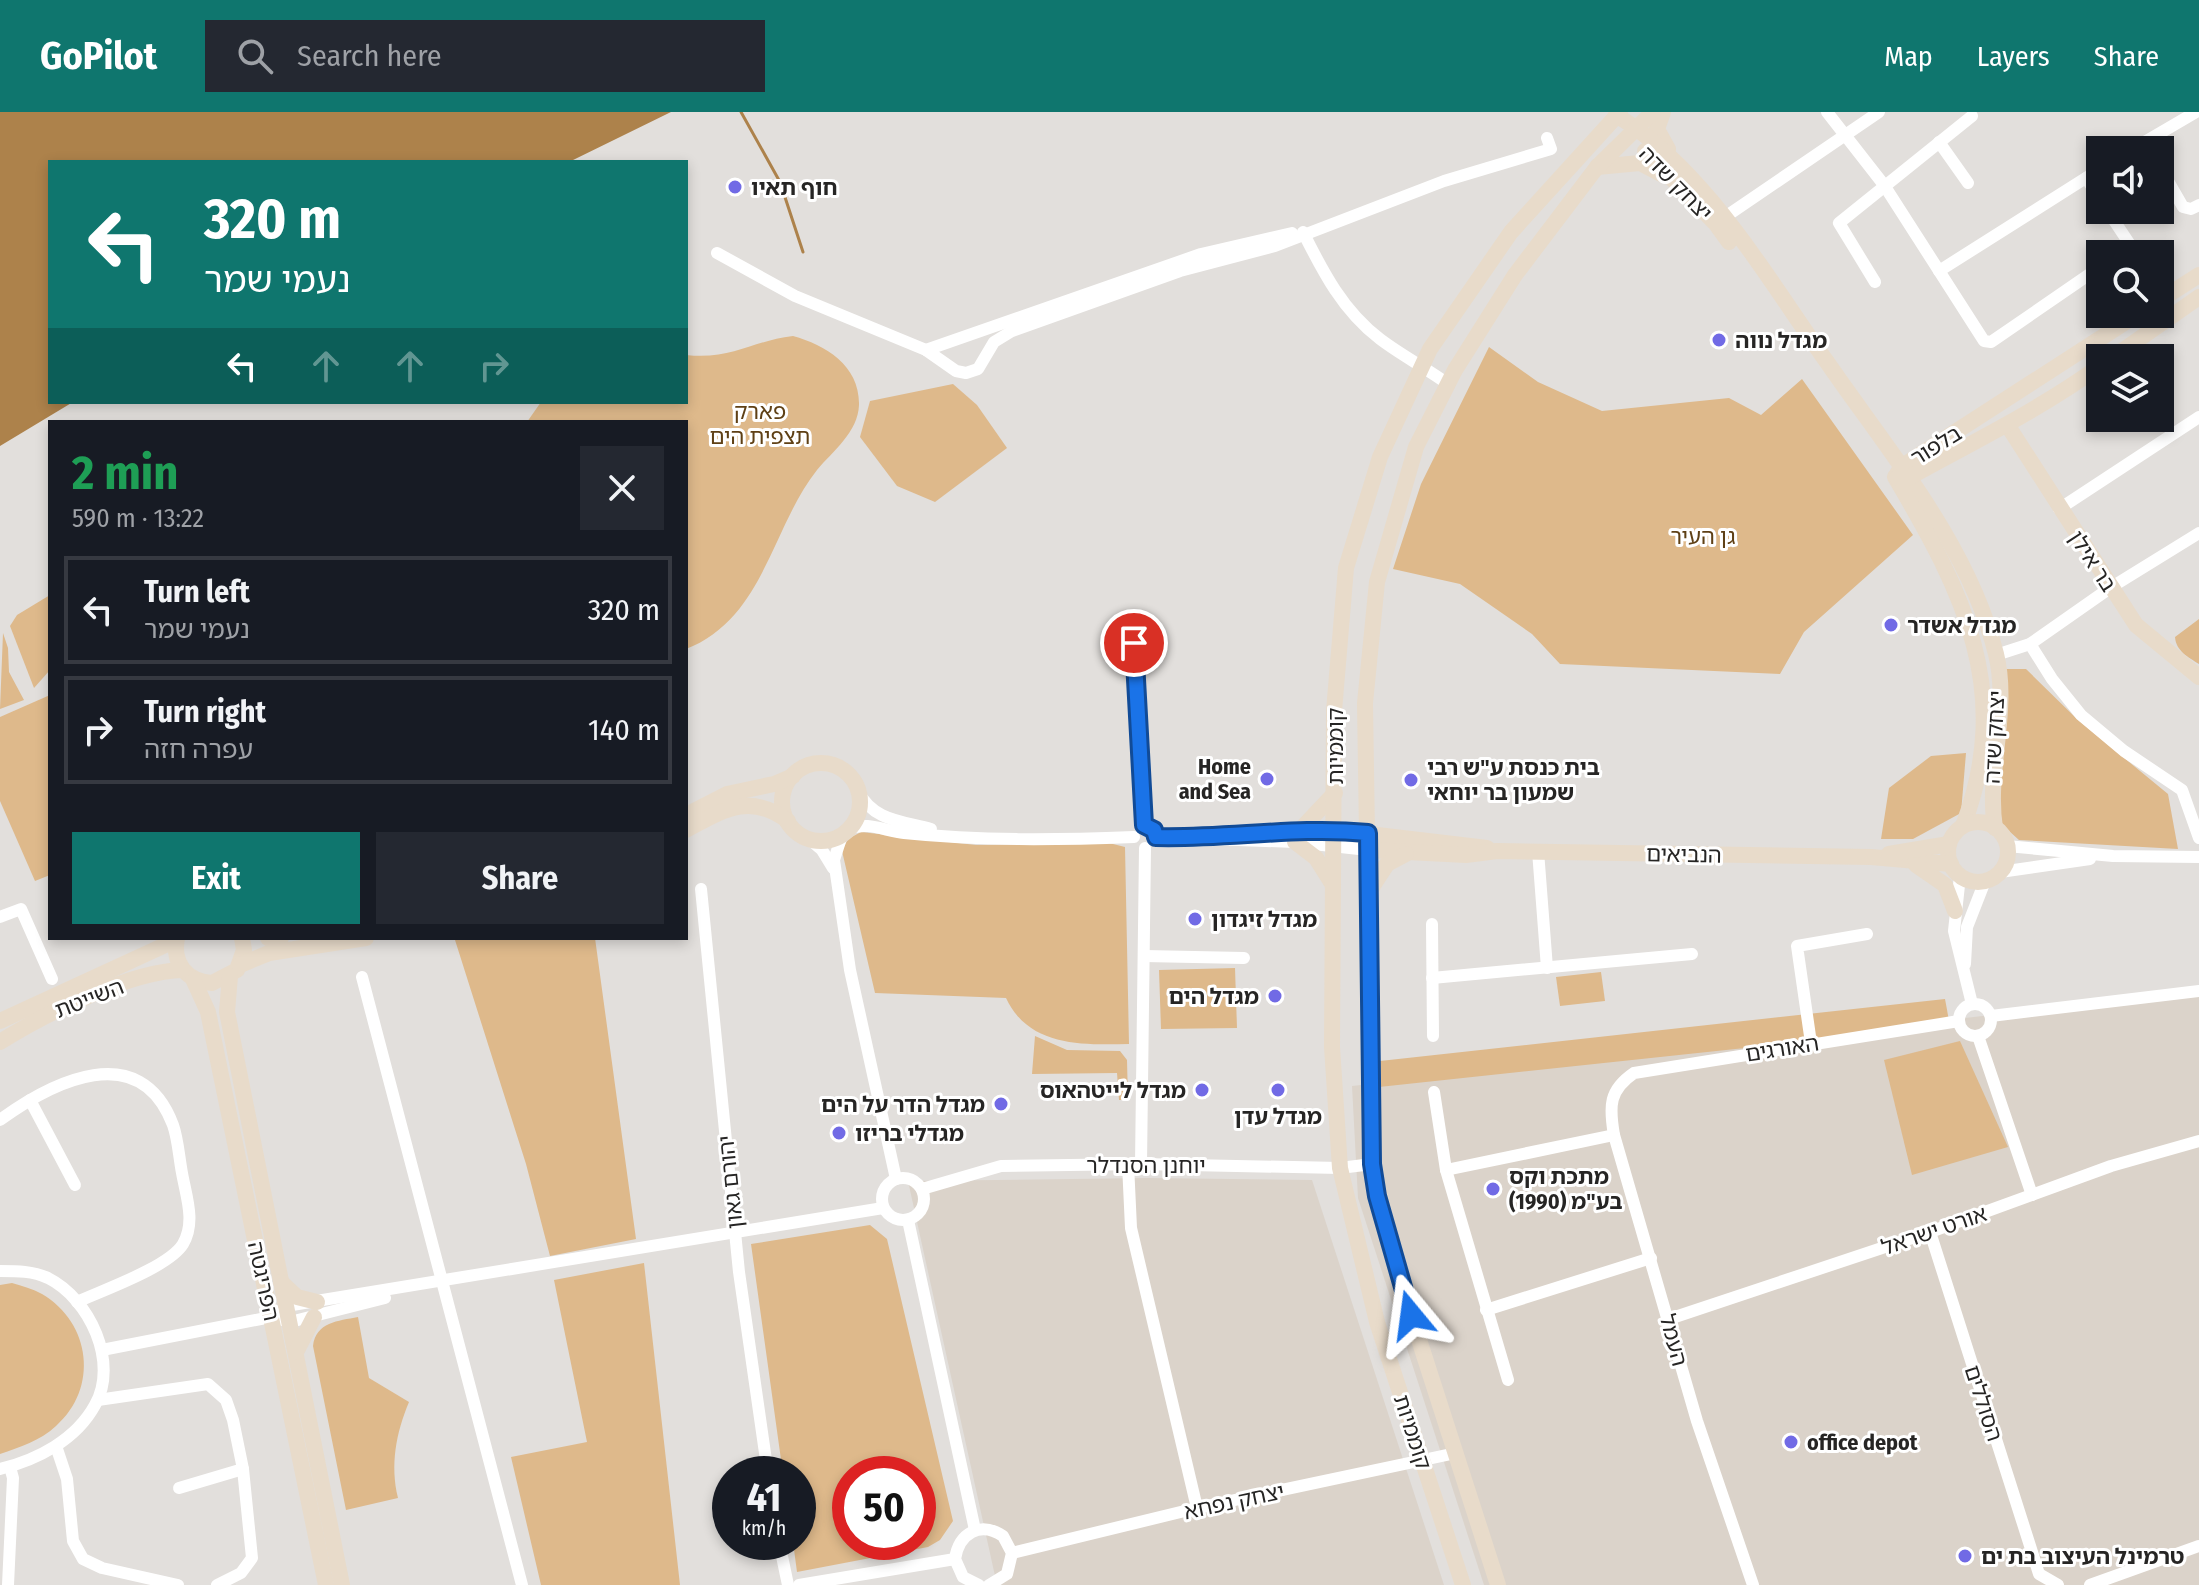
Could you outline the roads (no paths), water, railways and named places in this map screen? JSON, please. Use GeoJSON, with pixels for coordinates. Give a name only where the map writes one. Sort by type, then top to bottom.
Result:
{"type":"FeatureCollection","features":[{"type":"Feature","properties":{"kind":"street","name":"קוממיות"},"geometry":{"type":"LineString","coordinates":[[1498,1585],[1403,1290],[1372,1164],[1365,703],[1377,582],[1416,447],[1448,384],[1515,275],[1597,167],[1653,112]]}},
{"type":"Feature","properties":{"kind":"street"},"geometry":{"type":"LineString","coordinates":[[1663,112],[1657,129],[1682,180]]}},
{"type":"Feature","properties":{"kind":"street"},"geometry":{"type":"LineString","coordinates":[[1827,112],[1884,185],[1984,341],[1991,342],[2086,277]]}},
{"type":"Feature","properties":{"kind":"street"},"geometry":{"type":"LineString","coordinates":[[1725,217],[1847,137],[1879,112]]}},
{"type":"Feature","properties":{"kind":"street"},"geometry":{"type":"LineString","coordinates":[[2162,136],[2196,112]]}},
{"type":"Feature","properties":{"kind":"street","name":"קוממיות"},"geometry":{"type":"LineString","coordinates":[[1463,1585],[1377,1322],[1340,1168],[1332,1047],[1336,849],[1334,711],[1346,568],[1380,457],[1422,365],[1511,232],[1618,114]]}},
{"type":"Feature","properties":{"kind":"street","name":"יצחק שדה"},"geometry":{"type":"LineString","coordinates":[[1618,114],[1682,180],[1725,217],[1884,444],[1901,474],[1972,629],[1982,677],[1984,734],[1972,802],[1963,826]]}},
{"type":"Feature","properties":{"kind":"street"},"geometry":{"type":"LineString","coordinates":[[1875,282],[1839,223],[1972,116]]}},
{"type":"Feature","properties":{"kind":"street"},"geometry":{"type":"LineString","coordinates":[[717,253],[795,296],[926,350],[955,370],[966,373],[978,369],[994,342],[1012,331],[1180,271],[1275,246],[1303,232],[1444,181],[1551,149],[1547,138]]}},
{"type":"Feature","properties":{"kind":"street"},"geometry":{"type":"LineString","coordinates":[[1939,142],[1968,183]]}},
{"type":"Feature","properties":{"kind":"street"},"geometry":{"type":"LineString","coordinates":[[1597,167],[1640,163],[1682,180]]}},
{"type":"Feature","properties":{"kind":"street"},"geometry":{"type":"LineString","coordinates":[[1939,271],[2086,178]]}},
{"type":"Feature","properties":{"kind":"street","name":"יצחק שדה"},"geometry":{"type":"LineString","coordinates":[[1682,180],[1927,507],[1975,596],[1996,655],[1999,702],[1991,781],[1995,828]]}},
{"type":"Feature","properties":{"kind":"street"},"geometry":{"type":"LineString","coordinates":[[2174,191],[2183,207],[2191,209],[2199,205]]}},
{"type":"Feature","properties":{"kind":"street"},"geometry":{"type":"LineString","coordinates":[[1303,232],[1327,280],[1349,310],[1378,337],[1448,384]]}},
{"type":"Feature","properties":{"kind":"street"},"geometry":{"type":"LineString","coordinates":[[926,350],[1201,254],[1271,236],[1303,232]]}},
{"type":"Feature","properties":{"kind":"street"},"geometry":{"type":"LineString","coordinates":[[2174,291],[2199,275]]}},
{"type":"Feature","properties":{"kind":"street"},"geometry":{"type":"LineString","coordinates":[[2132,344],[2199,297]]}},
{"type":"Feature","properties":{"kind":"street","name":"בלפור"},"geometry":{"type":"LineString","coordinates":[[1901,474],[1928,459],[2118,328]]}},
{"type":"Feature","properties":{"kind":"street"},"geometry":{"type":"LineString","coordinates":[[955,370],[951,350],[961,337]]}},
{"type":"Feature","properties":{"kind":"street","name":"בלפור"},"geometry":{"type":"LineString","coordinates":[[1928,459],[2008,426],[2086,375]]}},
{"type":"Feature","properties":{"kind":"street"},"geometry":{"type":"LineString","coordinates":[[2059,509],[2199,417]]}},
{"type":"Feature","properties":{"kind":"street","name":"בר אילן"},"geometry":{"type":"LineString","coordinates":[[2008,426],[2136,625],[2199,677]]}},
{"type":"Feature","properties":{"kind":"street"},"geometry":{"type":"LineString","coordinates":[[1884,444],[1928,459],[1925,484],[1927,507]]}},
{"type":"Feature","properties":{"kind":"street"},"geometry":{"type":"LineString","coordinates":[[1996,655],[2030,644],[2110,588],[2199,533]]}},
{"type":"Feature","properties":{"kind":"street"},"geometry":{"type":"LineString","coordinates":[[1134,643],[1144,825]]}},
{"type":"Feature","properties":{"kind":"street"},"geometry":{"type":"LineString","coordinates":[[2030,644],[2052,679],[2081,715],[2124,751],[2182,790],[2199,838]]}},
{"type":"Feature","properties":{"kind":"street"},"geometry":{"type":"LineString","coordinates":[[688,814],[727,794],[774,784],[810,765],[830,765],[845,771],[868,806],[880,815],[965,839]]}},
{"type":"Feature","properties":{"kind":"street"},"geometry":{"type":"LineString","coordinates":[[788,821],[783,795],[793,776]]}},
{"type":"Feature","properties":{"kind":"street"},"geometry":{"type":"LineString","coordinates":[[858,791],[859,811],[836,847],[835,870],[850,970],[896,1179]]}},
{"type":"Feature","properties":{"kind":"street"},"geometry":{"type":"LineString","coordinates":[[1298,835],[1335,793]]}},
{"type":"Feature","properties":{"kind":"street"},"geometry":{"type":"LineString","coordinates":[[1367,800],[1381,821],[1401,836]]}},
{"type":"Feature","properties":{"kind":"street"},"geometry":{"type":"LineString","coordinates":[[688,829],[738,804],[764,807],[788,821],[822,850],[835,870]]}},
{"type":"Feature","properties":{"kind":"street"},"geometry":{"type":"LineString","coordinates":[[1972,1004],[1956,949],[1955,870],[1949,844],[1963,826],[1979,822],[1995,828],[2007,846],[2000,872]]}},
{"type":"Feature","properties":{"kind":"street"},"geometry":{"type":"LineString","coordinates":[[809,839],[820,841],[866,825],[965,839],[1047,841],[1134,837]]}},
{"type":"Feature","properties":{"kind":"street"},"geometry":{"type":"LineString","coordinates":[[1144,825],[1154,830],[1156,837],[1152,845],[1145,848],[1137,844],[1134,837],[1136,830],[1144,825]]}},
{"type":"Feature","properties":{"kind":"street"},"geometry":{"type":"LineString","coordinates":[[1156,837],[1298,835],[1335,830]]}},
{"type":"Feature","properties":{"kind":"street","name":"הנביאים"},"geometry":{"type":"LineString","coordinates":[[1335,830],[1468,843],[1497,851]]}},
{"type":"Feature","properties":{"kind":"street"},"geometry":{"type":"LineString","coordinates":[[1298,835],[1336,849],[1368,850]]}},
{"type":"Feature","properties":{"kind":"street"},"geometry":{"type":"LineString","coordinates":[[1298,835],[1335,889]]}},
{"type":"Feature","properties":{"kind":"street","name":"הנביאים"},"geometry":{"type":"LineString","coordinates":[[1871,857],[1949,844]]}},
{"type":"Feature","properties":{"kind":"street"},"geometry":{"type":"LineString","coordinates":[[2007,846],[2113,856],[2199,857]]}},
{"type":"Feature","properties":{"kind":"street"},"geometry":{"type":"LineString","coordinates":[[1145,848],[1144,956],[1131,1228],[1197,1508]]}},
{"type":"Feature","properties":{"kind":"street","name":"הנביאים"},"geometry":{"type":"LineString","coordinates":[[1368,850],[1466,855],[1538,851],[1871,857],[1955,870]]}},
{"type":"Feature","properties":{"kind":"street"},"geometry":{"type":"LineString","coordinates":[[1538,851],[1547,968]]}},
{"type":"Feature","properties":{"kind":"street"},"geometry":{"type":"LineString","coordinates":[[1369,892],[1387,864],[1407,853]]}},
{"type":"Feature","properties":{"kind":"street"},"geometry":{"type":"LineString","coordinates":[[1965,975],[1967,927],[1985,881],[2000,872],[2113,856]]}},
{"type":"Feature","properties":{"kind":"street"},"geometry":{"type":"LineString","coordinates":[[1911,862],[1940,879],[1950,894],[1955,911]]}},
{"type":"Feature","properties":{"kind":"street"},"geometry":{"type":"LineString","coordinates":[[1955,870],[1985,881]]}},
{"type":"Feature","properties":{"kind":"street","name":"יהורם גאון"},"geometry":{"type":"LineString","coordinates":[[701,889],[735,1233],[766,1456]]}},
{"type":"Feature","properties":{"kind":"street"},"geometry":{"type":"LineString","coordinates":[[0,917],[21,909],[52,979],[65,992]]}},
{"type":"Feature","properties":{"kind":"street"},"geometry":{"type":"LineString","coordinates":[[1432,924],[1433,1036]]}},
{"type":"Feature","properties":{"kind":"street"},"geometry":{"type":"LineString","coordinates":[[1811,1043],[1797,946],[1867,934]]}},
{"type":"Feature","properties":{"kind":"street","name":"השייטת"},"geometry":{"type":"LineString","coordinates":[[0,1021],[41,999],[65,992],[175,940]]}},
{"type":"Feature","properties":{"kind":"street","name":"הפריגטה"},"geometry":{"type":"LineString","coordinates":[[177,940],[177,961],[188,974],[208,1012],[326,1585]]}},
{"type":"Feature","properties":{"kind":"street","name":"הפריגטה"},"geometry":{"type":"LineString","coordinates":[[242,940],[244,950],[235,971],[227,1012],[342,1585]]}},
{"type":"Feature","properties":{"kind":"street"},"geometry":{"type":"LineString","coordinates":[[235,971],[269,953],[353,940]]}},
{"type":"Feature","properties":{"kind":"street"},"geometry":{"type":"LineString","coordinates":[[1432,978],[1692,954]]}},
{"type":"Feature","properties":{"kind":"street"},"geometry":{"type":"LineString","coordinates":[[1144,956],[1244,958]]}},
{"type":"Feature","properties":{"kind":"street","name":"השייטת"},"geometry":{"type":"LineString","coordinates":[[0,1042],[51,1012],[161,970],[188,974],[212,983],[235,971]]}},
{"type":"Feature","properties":{"kind":"street"},"geometry":{"type":"LineString","coordinates":[[362,977],[522,1585]]}},
{"type":"Feature","properties":{"kind":"street"},"geometry":{"type":"LineString","coordinates":[[41,999],[52,979]]}},
{"type":"Feature","properties":{"kind":"street"},"geometry":{"type":"LineString","coordinates":[[1991,1016],[2199,991]]}},
{"type":"Feature","properties":{"kind":"street"},"geometry":{"type":"LineString","coordinates":[[1972,1004],[1983,1006],[1991,1016],[1989,1029],[1978,1036],[1965,1033],[1959,1021],[1961,1012],[1972,1004]]}},
{"type":"Feature","properties":{"kind":"street","name":"האורגים"},"geometry":{"type":"LineString","coordinates":[[1613,1091],[1634,1073],[1959,1021]]}},
{"type":"Feature","properties":{"kind":"street"},"geometry":{"type":"LineString","coordinates":[[1978,1036],[2032,1195]]}},
{"type":"Feature","properties":{"kind":"street"},"geometry":{"type":"LineString","coordinates":[[0,1120],[30,1100],[75,1078],[101,1073],[128,1076],[150,1090],[174,1126],[191,1226],[182,1246],[166,1259],[77,1302]]}},
{"type":"Feature","properties":{"kind":"street","name":"העמל"},"geometry":{"type":"LineString","coordinates":[[1613,1091],[1610,1109],[1614,1135],[1705,1449],[1753,1585]]}},
{"type":"Feature","properties":{"kind":"street"},"geometry":{"type":"LineString","coordinates":[[1434,1092],[1446,1170],[1508,1380]]}},
{"type":"Feature","properties":{"kind":"street"},"geometry":{"type":"LineString","coordinates":[[30,1100],[75,1185]]}},
{"type":"Feature","properties":{"kind":"street"},"geometry":{"type":"LineString","coordinates":[[1446,1170],[1614,1135]]}},
{"type":"Feature","properties":{"kind":"street","name":"אורט ישראל"},"geometry":{"type":"LineString","coordinates":[[1669,1319],[1930,1232],[2111,1166],[2198,1144]]}},
{"type":"Feature","properties":{"kind":"street","name":"יוחנן הסנדלר"},"geometry":{"type":"LineString","coordinates":[[922,1189],[1001,1166],[1135,1164],[1340,1168],[1372,1164]]}},
{"type":"Feature","properties":{"kind":"street"},"geometry":{"type":"LineString","coordinates":[[896,1179],[911,1179],[922,1189],[923,1205],[908,1220],[894,1218],[883,1208],[883,1192],[896,1179]]}},
{"type":"Feature","properties":{"kind":"street"},"geometry":{"type":"LineString","coordinates":[[102,1350],[316,1310],[442,1282],[883,1208]]}},
{"type":"Feature","properties":{"kind":"street"},"geometry":{"type":"LineString","coordinates":[[908,1220],[975,1530]]}},
{"type":"Feature","properties":{"kind":"street","name":"הסוללים"},"geometry":{"type":"LineString","coordinates":[[1930,1232],[2037,1580],[2058,1585]]}},
{"type":"Feature","properties":{"kind":"street"},"geometry":{"type":"LineString","coordinates":[[1486,1310],[1651,1258]]}},
{"type":"Feature","properties":{"kind":"street"},"geometry":{"type":"LineString","coordinates":[[0,1271],[45,1277],[77,1302],[102,1350],[98,1400],[76,1429],[56,1446],[5,1468],[6,1585]]}},
{"type":"Feature","properties":{"kind":"street"},"geometry":{"type":"LineString","coordinates":[[281,1282],[316,1310]]}},
{"type":"Feature","properties":{"kind":"street"},"geometry":{"type":"LineString","coordinates":[[296,1354],[316,1310]]}},
{"type":"Feature","properties":{"kind":"street"},"geometry":{"type":"LineString","coordinates":[[98,1400],[208,1384],[226,1400],[243,1469],[252,1558],[241,1573],[217,1585]]}},
{"type":"Feature","properties":{"kind":"street"},"geometry":{"type":"LineString","coordinates":[[56,1446],[67,1479],[73,1541],[83,1559],[102,1568],[178,1585]]}},
{"type":"Feature","properties":{"kind":"street","name":"יצחק נפחא"},"geometry":{"type":"LineString","coordinates":[[1012,1553],[1197,1508],[1456,1453]]}},
{"type":"Feature","properties":{"kind":"street"},"geometry":{"type":"LineString","coordinates":[[179,1488],[243,1469]]}},
{"type":"Feature","properties":{"kind":"street"},"geometry":{"type":"LineString","coordinates":[[979,1585],[963,1577],[955,1559],[961,1539],[985,1528],[1003,1536],[1012,1553],[1007,1574],[990,1585]]}},
{"type":"Feature","properties":{"kind":"street"},"geometry":{"type":"LineString","coordinates":[[2090,1585],[2199,1546]]}},
{"type":"Feature","properties":{"kind":"street"},"geometry":{"type":"LineString","coordinates":[[799,1585],[955,1559]]}},
{"type":"Feature","properties":{"kind":"street"},"geometry":{"type":"LineString","coordinates":[[783,1560],[788,1585]]}},
{"type":"Feature","properties":{"kind":"waterway"},"geometry":{"type":"LineString","coordinates":[[741,112],[780,182],[803,252]]}},
{"type":"Feature","properties":{"kind":"place","name":"חוף תאיו"},"geometry":{"type":"Point","coordinates":[735,187]}},
{"type":"Feature","properties":{"kind":"place","name":"מגדל נווה"},"geometry":{"type":"Point","coordinates":[1719,340]}},
{"type":"Feature","properties":{"kind":"place","name":"מגדל אשדר"},"geometry":{"type":"Point","coordinates":[1891,625]}},
{"type":"Feature","properties":{"kind":"place","name":"Home and Sea"},"geometry":{"type":"Point","coordinates":[1267,779]}},
{"type":"Feature","properties":{"kind":"place","name":"בית כנסת ע\"ש רבי שמעון בר יוחאי"},"geometry":{"type":"Point","coordinates":[1411,780]}},
{"type":"Feature","properties":{"kind":"place","name":"מגדל זיגדון"},"geometry":{"type":"Point","coordinates":[1195,919]}},
{"type":"Feature","properties":{"kind":"place","name":"מגדל הים"},"geometry":{"type":"Point","coordinates":[1275,996]}},
{"type":"Feature","properties":{"kind":"place","name":"מגדל לייטהאוס"},"geometry":{"type":"Point","coordinates":[1202,1090]}},
{"type":"Feature","properties":{"kind":"place","name":"מגדל עדן"},"geometry":{"type":"Point","coordinates":[1278,1090]}},
{"type":"Feature","properties":{"kind":"place","name":"מגדל הדר על הים"},"geometry":{"type":"Point","coordinates":[1001,1104]}},
{"type":"Feature","properties":{"kind":"place","name":"מגדלי בריזו"},"geometry":{"type":"Point","coordinates":[839,1133]}},
{"type":"Feature","properties":{"kind":"place","name":"מתכת וקס (1990) בע\"מ"},"geometry":{"type":"Point","coordinates":[1493,1189]}},
{"type":"Feature","properties":{"kind":"place","name":"office depot"},"geometry":{"type":"Point","coordinates":[1791,1442]}},
{"type":"Feature","properties":{"kind":"place","name":"טרמינל העיצוב בת ים"},"geometry":{"type":"Point","coordinates":[1965,1556]}},
{"type":"Feature","properties":{"kind":"park label","name":"פארק תצפית הים"},"geometry":{"type":"Point","coordinates":[760,424]}},
{"type":"Feature","properties":{"kind":"park label","name":"גן העיר"},"geometry":{"type":"Point","coordinates":[1703,536]}}]}
